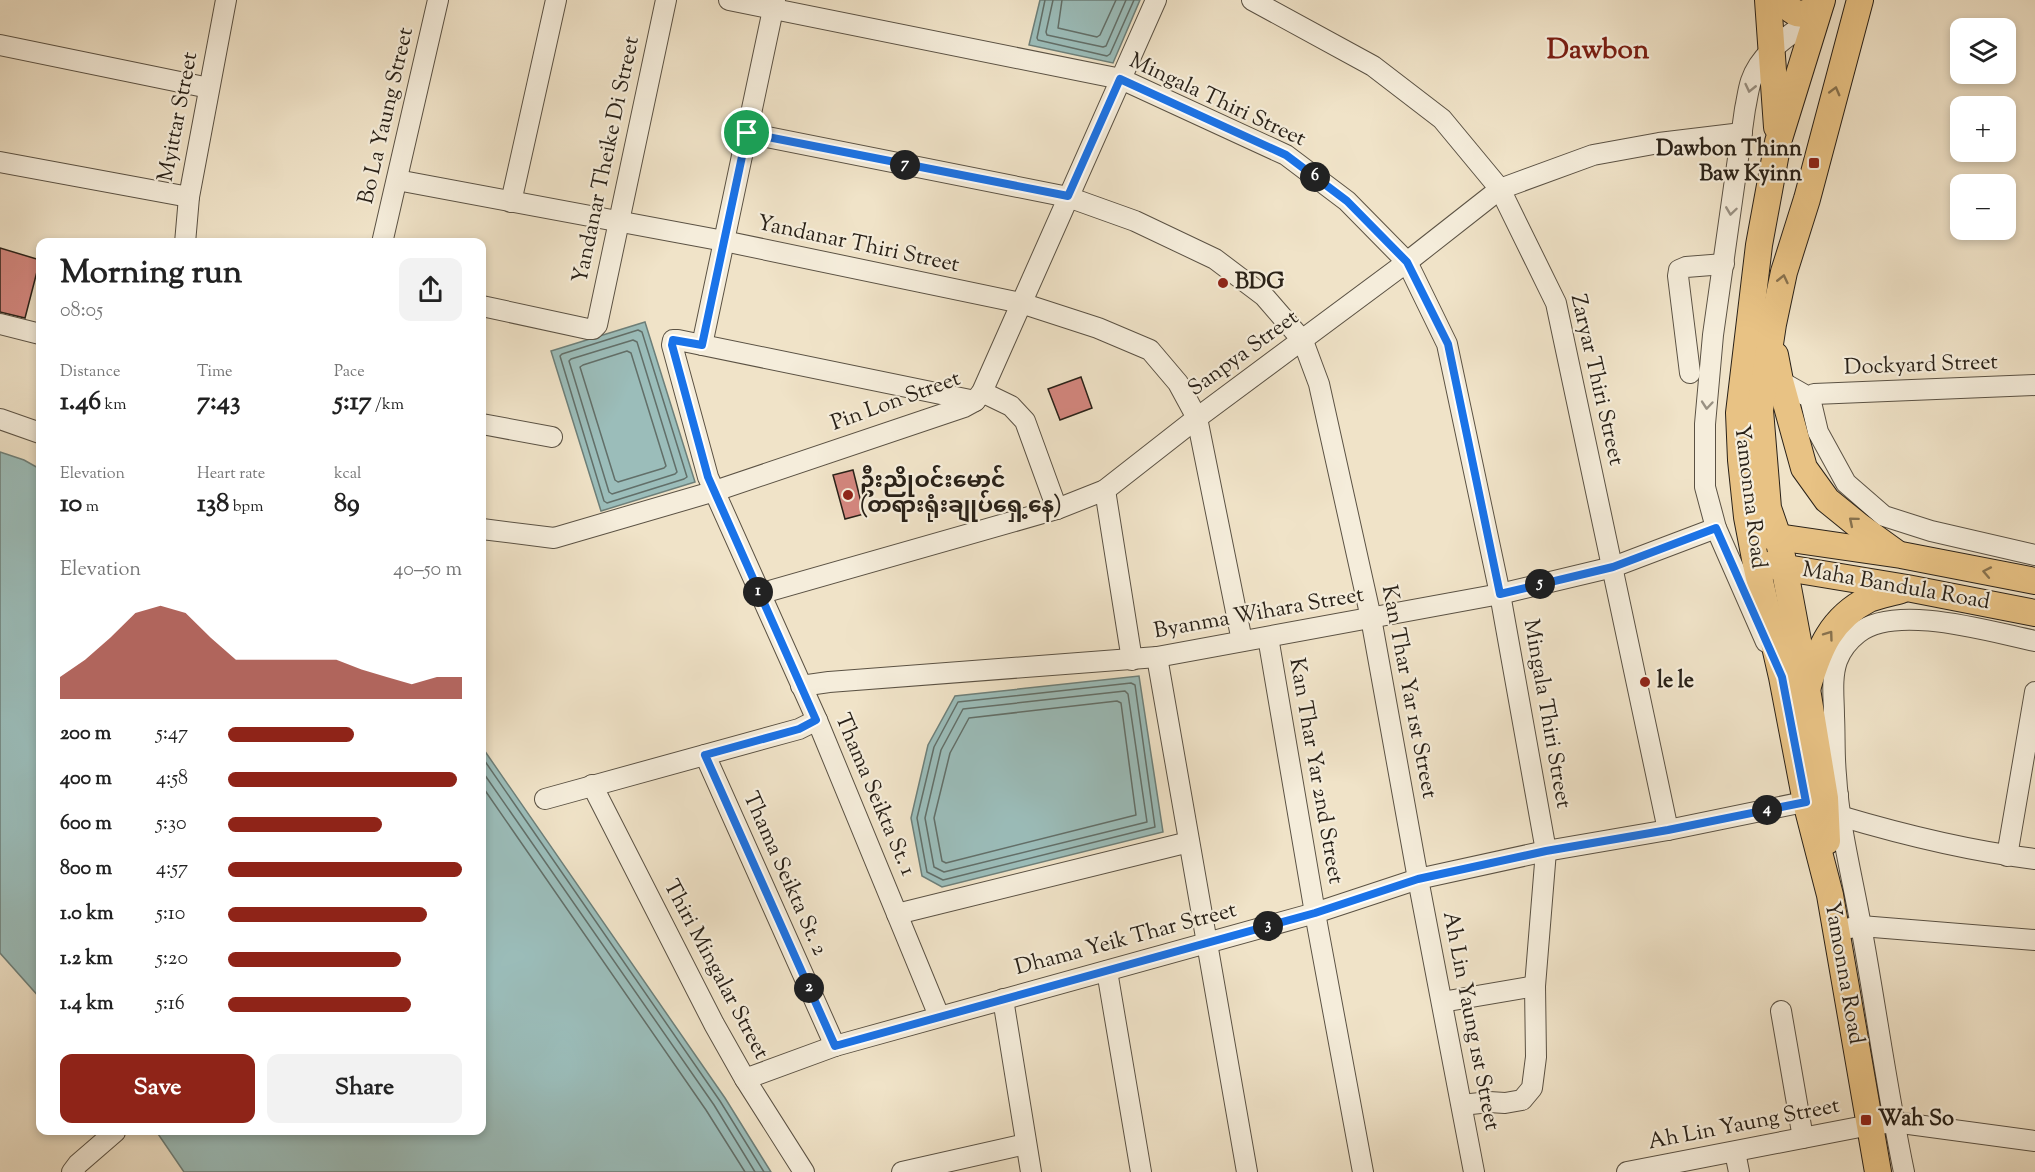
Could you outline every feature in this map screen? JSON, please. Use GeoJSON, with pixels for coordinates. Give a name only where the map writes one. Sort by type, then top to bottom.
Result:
{"type":"FeatureCollection","features":[{"type":"Feature","properties":{"kind":"main road"},"geometry":{"type":"LineString","coordinates":[[1768,0],[1778,142]]}},
{"type":"Feature","properties":{"kind":"main road"},"geometry":{"type":"LineString","coordinates":[[1783,0],[1792,12],[1801,14],[1811,12],[1820,5]]}},
{"type":"Feature","properties":{"kind":"main road","name":"Yamonna Road"},"geometry":{"type":"LineString","coordinates":[[1860,0],[1807,199],[1784,272],[1760,410],[1768,508],[1778,537],[1784,566],[1827,803],[1830,896],[1882,1124],[1878,1172]]}},
{"type":"Feature","properties":{"kind":"main road","name":"Yamonna Road"},"geometry":{"type":"LineString","coordinates":[[1820,5],[1778,142],[1759,245],[1739,413],[1741,460],[1756,564],[1782,677],[1827,803]]}},
{"type":"Feature","properties":{"kind":"main road","name":"Maha Bandula Road"},"geometry":{"type":"LineString","coordinates":[[1772,336],[1780,381],[1804,468],[1827,500],[1901,555]]}},
{"type":"Feature","properties":{"kind":"main road","name":"Maha Bandula Road"},"geometry":{"type":"LineString","coordinates":[[1751,533],[1901,555],[2035,581]]}},
{"type":"Feature","properties":{"kind":"main road","name":"Maha Bandula Road"},"geometry":{"type":"LineString","coordinates":[[1756,564],[1784,566],[2035,613]]}},
{"type":"Feature","properties":{"kind":"main road"},"geometry":{"type":"LineString","coordinates":[[1807,689],[1818,652],[1829,633],[1840,621],[1869,599],[1907,588]]}},
{"type":"Feature","properties":{"kind":"street","name":"Myittar Street"},"geometry":{"type":"LineString","coordinates":[[185,238],[189,197],[226,0]]}},
{"type":"Feature","properties":{"kind":"street","name":"Bo La Yaung Street"},"geometry":{"type":"LineString","coordinates":[[383,238],[438,0]]}},
{"type":"Feature","properties":{"kind":"street"},"geometry":{"type":"LineString","coordinates":[[511,202],[556,0]]}},
{"type":"Feature","properties":{"kind":"street","name":"Yandanar Theike Di Street"},"geometry":{"type":"LineString","coordinates":[[486,307],[593,329],[597,325],[666,0]]}},
{"type":"Feature","properties":{"kind":"street","name":"Mingala Thiri Street"},"geometry":{"type":"LineString","coordinates":[[729,0],[774,4],[1120,79],[1286,155],[1347,201],[1407,262],[1448,344],[1500,594],[1546,851],[1535,986],[1536,1057],[1532,1088],[1522,1100],[1462,1105]]}},
{"type":"Feature","properties":{"kind":"street","name":"Pin Lon Street"},"geometry":{"type":"LineString","coordinates":[[486,530],[554,538],[715,491],[964,407],[978,397],[1156,0]]}},
{"type":"Feature","properties":{"kind":"street","name":"Zaryar Thiri Street"},"geometry":{"type":"LineString","coordinates":[[1252,0],[1373,66],[1442,119],[1500,189],[1556,303],[1668,830]]}},
{"type":"Feature","properties":{"kind":"street"},"geometry":{"type":"LineString","coordinates":[[774,4],[702,345],[978,397],[1011,406],[1025,421],[1057,509]]}},
{"type":"Feature","properties":{"kind":"street"},"geometry":{"type":"LineString","coordinates":[[1782,677],[1716,528],[1705,487],[1705,424],[1713,335],[1751,80],[1761,61],[1820,5]]}},
{"type":"Feature","properties":{"kind":"street"},"geometry":{"type":"LineString","coordinates":[[0,45],[209,88]]}},
{"type":"Feature","properties":{"kind":"street"},"geometry":{"type":"LineString","coordinates":[[747,133],[1068,196],[1135,221],[1215,259],[1264,296],[1304,341]]}},
{"type":"Feature","properties":{"kind":"street","name":"Sanpya Street"},"geometry":{"type":"LineString","coordinates":[[759,594],[1057,509],[1105,490],[1197,418],[1304,341],[1500,189],[1593,155],[1659,143],[1742,133]]}},
{"type":"Feature","properties":{"kind":"street"},"geometry":{"type":"LineString","coordinates":[[0,162],[189,197]]}},
{"type":"Feature","properties":{"kind":"street","name":"Yandanar Thiri Street"},"geometry":{"type":"LineString","coordinates":[[397,180],[724,241],[1021,303],[1098,328],[1150,350],[1178,383],[1197,418],[1242,641]]}},
{"type":"Feature","properties":{"kind":"street"},"geometry":{"type":"LineString","coordinates":[[1690,372],[1679,270],[1686,267],[1724,264]]}},
{"type":"Feature","properties":{"kind":"street"},"geometry":{"type":"LineString","coordinates":[[0,324],[36,333]]}},
{"type":"Feature","properties":{"kind":"street","name":"Thama Seikta St. 1"},"geometry":{"type":"LineString","coordinates":[[702,345],[678,339],[673,340],[672,345],[708,477],[816,720],[939,1016]]}},
{"type":"Feature","properties":{"kind":"street","name":"Kan Thar Yar 1st Street"},"geometry":{"type":"LineString","coordinates":[[1304,341],[1319,384],[1371,618],[1418,879]]}},
{"type":"Feature","properties":{"kind":"street"},"geometry":{"type":"LineString","coordinates":[[1780,381],[1810,398],[1818,432],[1846,483],[1884,516],[1931,531],[2035,555]]}},
{"type":"Feature","properties":{"kind":"street","name":"Dockyard Street"},"geometry":{"type":"LineString","coordinates":[[1810,398],[1814,394],[2035,385]]}},
{"type":"Feature","properties":{"kind":"street"},"geometry":{"type":"LineString","coordinates":[[0,419],[36,432]]}},
{"type":"Feature","properties":{"kind":"street"},"geometry":{"type":"LineString","coordinates":[[486,425],[552,437]]}},
{"type":"Feature","properties":{"kind":"street"},"geometry":{"type":"LineString","coordinates":[[1105,490],[1132,660]]}},
{"type":"Feature","properties":{"kind":"street","name":"Byanma Wihara Street"},"geometry":{"type":"LineString","coordinates":[[801,686],[1158,657],[1500,594],[1613,567],[1716,528]]}},
{"type":"Feature","properties":{"kind":"street"},"geometry":{"type":"LineString","coordinates":[[1904,1172],[1882,1124],[1861,926],[1827,803],[1836,774],[1834,677],[1836,663],[1842,651],[1859,632],[1871,625],[1907,619],[1961,626],[2035,641]]}},
{"type":"Feature","properties":{"kind":"street","name":"Kan Thar Yar 2nd Street"},"geometry":{"type":"LineString","coordinates":[[1268,637],[1315,913],[1363,1172]]}},
{"type":"Feature","properties":{"kind":"street"},"geometry":{"type":"LineString","coordinates":[[1158,657],[1247,1172]]}},
{"type":"Feature","properties":{"kind":"street"},"geometry":{"type":"LineString","coordinates":[[2007,856],[2035,692]]}},
{"type":"Feature","properties":{"kind":"street"},"geometry":{"type":"LineString","coordinates":[[544,799],[799,729],[816,720]]}},
{"type":"Feature","properties":{"kind":"street","name":"Thama Seikta St. 2"},"geometry":{"type":"LineString","coordinates":[[705,755],[835,1046]]}},
{"type":"Feature","properties":{"kind":"street","name":"Thiri Mingalar Street"},"geometry":{"type":"LineString","coordinates":[[592,786],[714,1024],[804,1172]]}},
{"type":"Feature","properties":{"kind":"street"},"geometry":{"type":"LineString","coordinates":[[1827,803],[1907,836],[2007,856],[2035,859]]}},
{"type":"Feature","properties":{"kind":"street","name":"Dhama Yeik Thar Street"},"geometry":{"type":"LineString","coordinates":[[745,1078],[835,1046],[1315,913],[1418,879],[1546,851],[1827,803]]}},
{"type":"Feature","properties":{"kind":"street"},"geometry":{"type":"LineString","coordinates":[[897,914],[1189,842]]}},
{"type":"Feature","properties":{"kind":"street","name":"Ah Lin Yaung 1st Street"},"geometry":{"type":"LineString","coordinates":[[1418,879],[1474,1172]]}},
{"type":"Feature","properties":{"kind":"street"},"geometry":{"type":"LineString","coordinates":[[1836,930],[1861,926],[2035,940]]}},
{"type":"Feature","properties":{"kind":"street"},"geometry":{"type":"LineString","coordinates":[[1107,971],[1141,1172]]}},
{"type":"Feature","properties":{"kind":"street"},"geometry":{"type":"LineString","coordinates":[[1442,1002],[1535,986]]}},
{"type":"Feature","properties":{"kind":"street"},"geometry":{"type":"LineString","coordinates":[[1003,999],[1031,1172]]}},
{"type":"Feature","properties":{"kind":"street"},"geometry":{"type":"LineString","coordinates":[[1781,1011],[1803,1138]]}},
{"type":"Feature","properties":{"kind":"street","name":"Ah Lin Yaung Street"},"geometry":{"type":"LineString","coordinates":[[1627,1172],[1882,1124],[2035,1141]]}},
{"type":"Feature","properties":{"kind":"street"},"geometry":{"type":"LineString","coordinates":[[72,1172],[112,1135]]}},
{"type":"Feature","properties":{"kind":"street"},"geometry":{"type":"LineString","coordinates":[[902,1172],[1026,1144]]}},
{"type":"Feature","properties":{"kind":"street"},"geometry":{"type":"LineString","coordinates":[[1735,1152],[1739,1172]]}},
{"type":"Feature","properties":{"kind":"water"},"geometry":{"type":"Polygon","coordinates":[[[1040,0],[1140,0],[1113,63],[1029,45],[1040,0]]]}},
{"type":"Feature","properties":{"kind":"water"},"geometry":{"type":"Polygon","coordinates":[[[645,322],[695,482],[601,511],[551,351],[645,322]]]}},
{"type":"Feature","properties":{"kind":"water"},"geometry":{"type":"Polygon","coordinates":[[[0,452],[36,467],[36,994],[0,953],[0,452]]]}},
{"type":"Feature","properties":{"kind":"water"},"geometry":{"type":"Polygon","coordinates":[[[1139,676],[1163,832],[942,887],[922,876],[911,818],[928,745],[955,696],[1139,676]]]}},
{"type":"Feature","properties":{"kind":"water"},"geometry":{"type":"Polygon","coordinates":[[[486,753],[725,1098],[771,1172],[184,1172],[159,1135],[486,1135],[486,753]]]}},
{"type":"Feature","properties":{"kind":"building"},"geometry":{"type":"Polygon","coordinates":[[[0,248],[36,259],[36,275],[25,318],[0,312],[0,248]]]}},
{"type":"Feature","properties":{"kind":"building"},"geometry":{"type":"Polygon","coordinates":[[[1081,377],[1092,408],[1060,420],[1048,389],[1081,377]]]}},
{"type":"Feature","properties":{"kind":"building"},"geometry":{"type":"Polygon","coordinates":[[[853,470],[864,514],[845,519],[833,475],[853,470]]]}},
{"type":"Feature","properties":{"kind":"place","name":"Dawbon Thinn Baw Kyinn"},"geometry":{"type":"Point","coordinates":[1814,163]}},
{"type":"Feature","properties":{"kind":"place","name":"BDG"},"geometry":{"type":"Point","coordinates":[1223,283]}},
{"type":"Feature","properties":{"kind":"place","name":"ဦးညိုဝင်းမောင် (တရားရုံးချုပ်ရှေ့နေ)"},"geometry":{"type":"Point","coordinates":[848,495]}},
{"type":"Feature","properties":{"kind":"place","name":"le le"},"geometry":{"type":"Point","coordinates":[1645,682]}},
{"type":"Feature","properties":{"kind":"place","name":"Wah So"},"geometry":{"type":"Point","coordinates":[1866,1120]}},
{"type":"Feature","properties":{"kind":"district","name":"Dawbon"},"geometry":{"type":"Point","coordinates":[1598,51]}},
{"type":"Feature","properties":{"kind":"route"},"geometry":{"type":"LineString","coordinates":[[1120,79],[1286,155],[1347,201],[1407,262],[1448,344],[1500,594],[1613,567],[1716,528],[1782,677],[1806,802],[1668,830],[1546,851],[1418,879],[1315,913],[835,1046],[705,755],[799,729],[816,720],[708,477],[672,345],[673,340],[678,339],[702,345],[747,133],[1068,196],[1120,79]]}}]}
